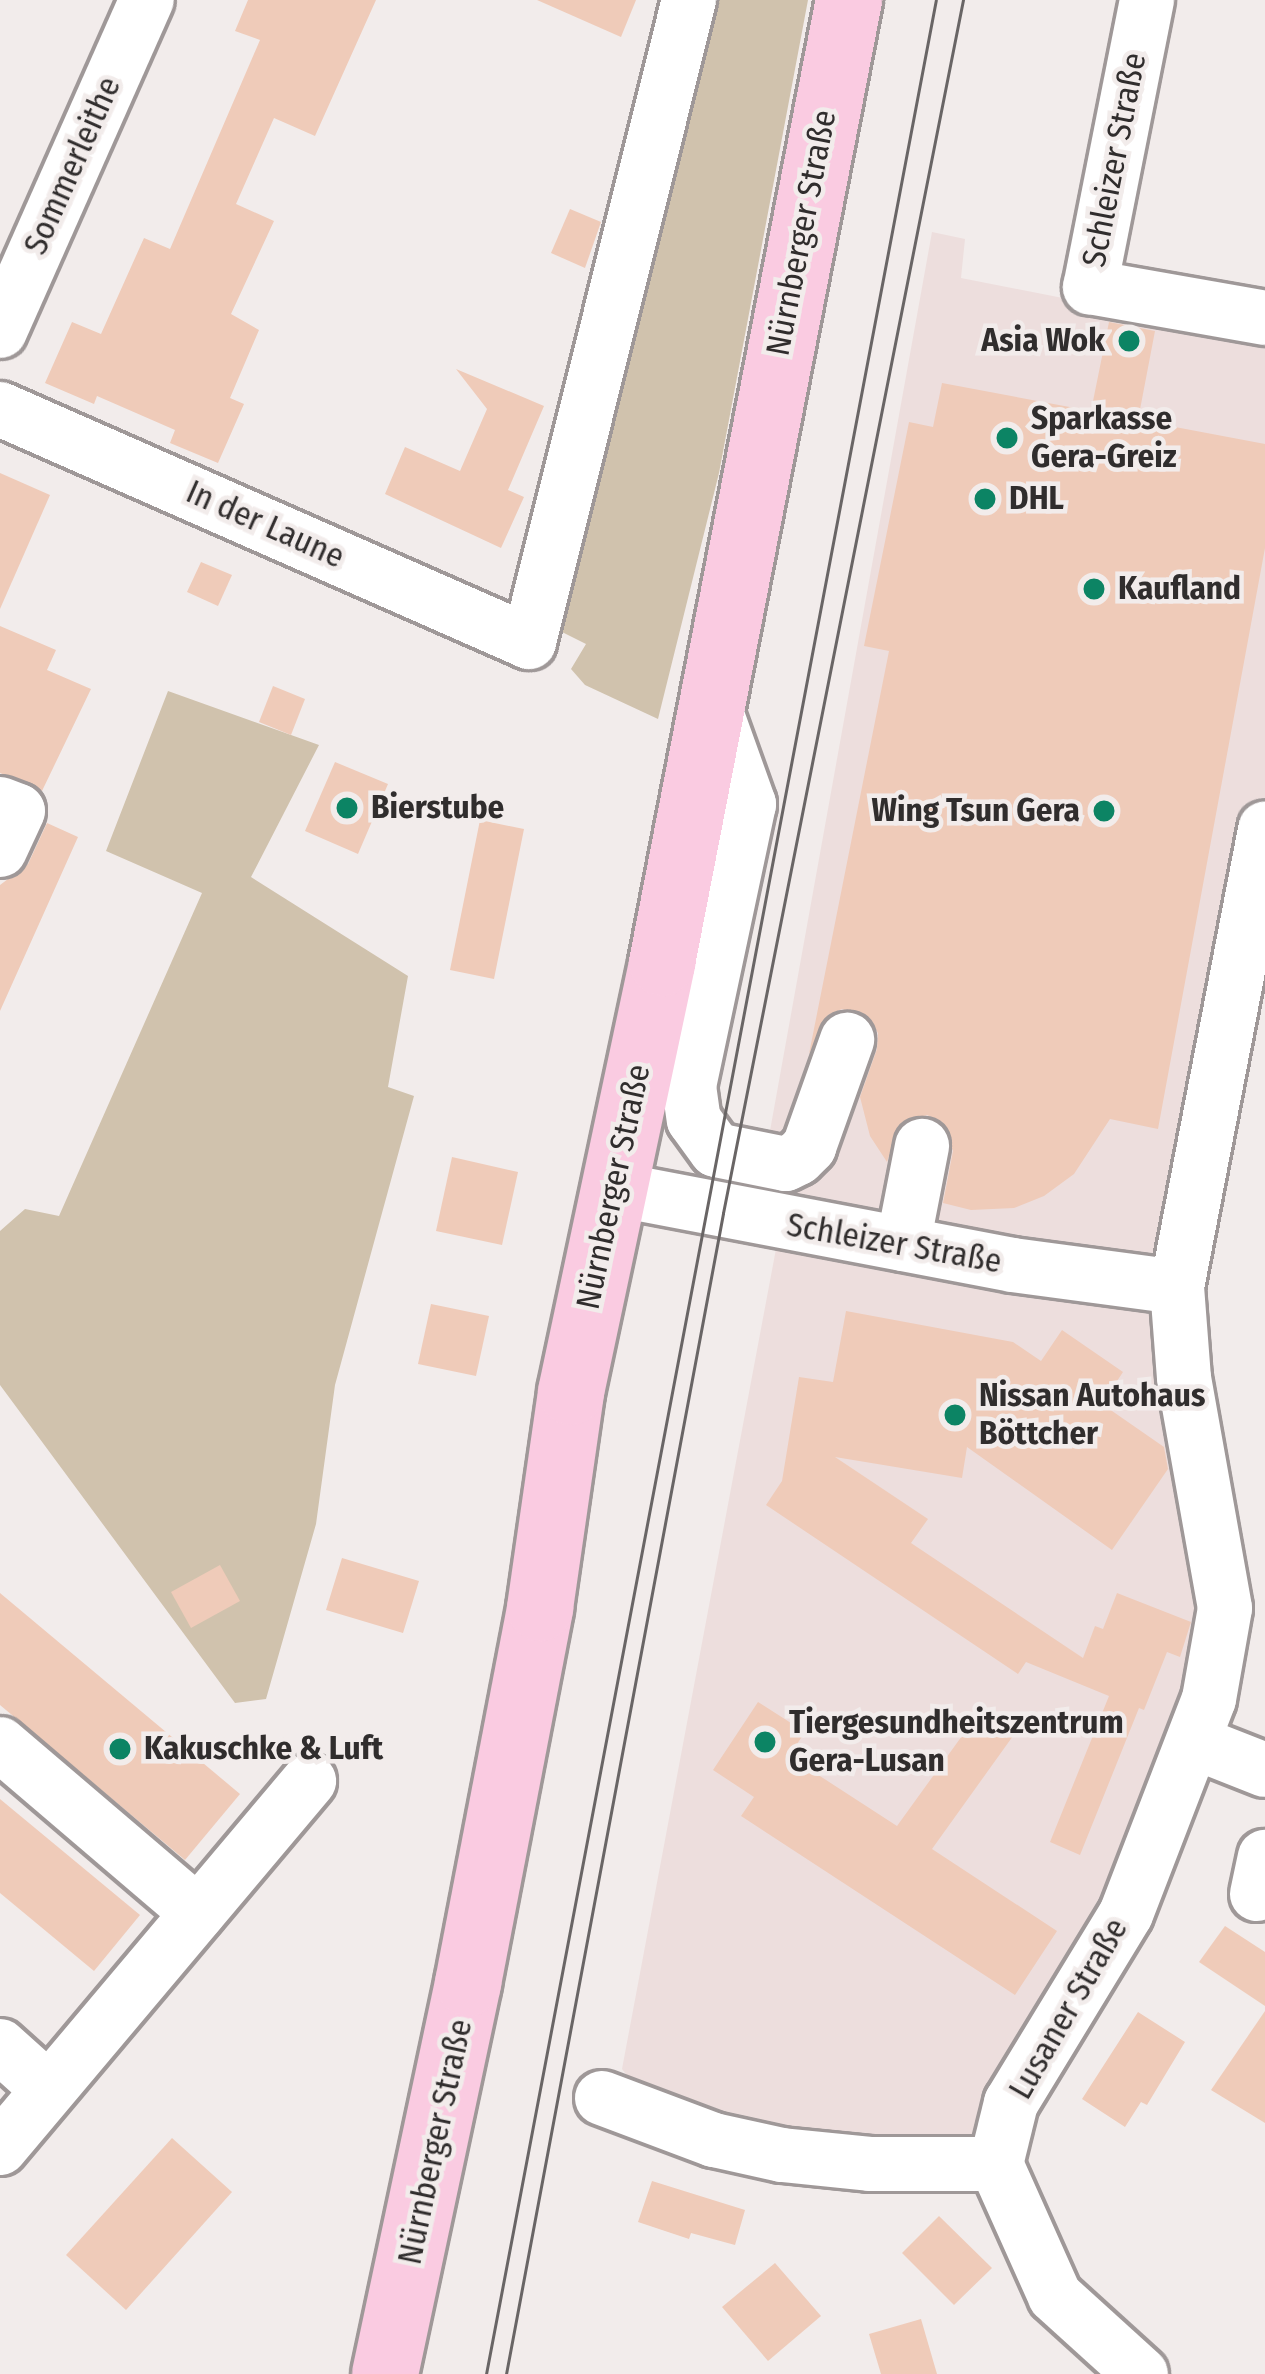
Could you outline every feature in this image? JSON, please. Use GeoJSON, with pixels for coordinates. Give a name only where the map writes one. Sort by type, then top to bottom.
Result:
{"type":"FeatureCollection","features":[{"type":"Feature","properties":{"kind":"main road","name":"Nürnberger Straße"},"geometry":{"type":"LineString","coordinates":[[385,2374],[468,1983],[539,1608],[572,1392],[849,0]]}},
{"type":"Feature","properties":{"kind":"street","name":"Sommerleithe"},"geometry":{"type":"LineString","coordinates":[[0,332],[147,0]]}},
{"type":"Feature","properties":{"kind":"street","name":"In der Laune"},"geometry":{"type":"LineString","coordinates":[[0,409],[530,642],[689,0]]}},
{"type":"Feature","properties":{"kind":"street","name":"Schleizer Straße"},"geometry":{"type":"LineString","coordinates":[[1147,0],[1090,287],[1265,318]]}},
{"type":"Feature","properties":{"kind":"street"},"geometry":{"type":"LineString","coordinates":[[710,698],[749,803],[689,1086],[694,1120],[716,1150],[786,1164],[798,1158],[809,1147],[847,1040]]}},
{"type":"Feature","properties":{"kind":"street"},"geometry":{"type":"LineString","coordinates":[[0,804],[18,811],[0,850]]}},
{"type":"Feature","properties":{"kind":"street"},"geometry":{"type":"LineString","coordinates":[[1245,1612],[1210,1498],[1184,1378],[1177,1287],[1265,828]]}},
{"type":"Feature","properties":{"kind":"street"},"geometry":{"type":"LineString","coordinates":[[903,1244],[922,1146]]}},
{"type":"Feature","properties":{"kind":"street","name":"Schleizer Straße"},"geometry":{"type":"LineString","coordinates":[[614,1189],[903,1244],[1177,1287]]}},
{"type":"Feature","properties":{"kind":"street","name":"Lusaner Straße"},"geometry":{"type":"LineString","coordinates":[[996,2164],[1011,2103],[1126,1914],[1245,1612]]}},
{"type":"Feature","properties":{"kind":"street"},"geometry":{"type":"LineString","coordinates":[[1194,1742],[1265,1771]]}},
{"type":"Feature","properties":{"kind":"street"},"geometry":{"type":"LineString","coordinates":[[0,1744],[199,1913]]}},
{"type":"Feature","properties":{"kind":"street"},"geometry":{"type":"LineString","coordinates":[[0,2148],[309,1780]]}},
{"type":"Feature","properties":{"kind":"street"},"geometry":{"type":"LineString","coordinates":[[0,2046],[48,2089]]}},
{"type":"Feature","properties":{"kind":"street"},"geometry":{"type":"LineString","coordinates":[[602,2098],[714,2140],[782,2155],[870,2164],[996,2164],[1055,2296],[1141,2374]]}},
{"type":"Feature","properties":{"kind":"shaded area"},"geometry":{"type":"Polygon","coordinates":[[[702,0],[808,0],[719,473],[658,719],[585,685],[571,669],[586,644],[548,625],[702,0]]]}},
{"type":"Feature","properties":{"kind":"shaded area"},"geometry":{"type":"Polygon","coordinates":[[[932,232],[965,239],[961,278],[1265,338],[1265,864],[1187,1338],[1214,1610],[1122,1890],[1020,2030],[992,2097],[982,2150],[802,2142],[641,2094],[622,2069],[788,1185],[766,1153],[932,232]]]}},
{"type":"Feature","properties":{"kind":"shaded area"},"geometry":{"type":"Polygon","coordinates":[[[168,691],[319,745],[251,877],[408,976],[388,1087],[414,1096],[335,1385],[316,1524],[266,1699],[235,1703],[0,1385],[0,1231],[25,1209],[59,1216],[202,893],[106,851],[168,691]]]}},
{"type":"Feature","properties":{"kind":"building"},"geometry":{"type":"Polygon","coordinates":[[[248,0],[376,0],[315,136],[274,118],[236,204],[274,221],[231,314],[259,330],[230,398],[244,404],[218,463],[170,443],[175,430],[97,396],[94,404],[45,383],[72,322],[101,334],[144,238],[170,249],[260,40],[235,31],[248,0]]]}},
{"type":"Feature","properties":{"kind":"building"},"geometry":{"type":"Polygon","coordinates":[[[537,0],[636,0],[621,37],[537,0]]]}},
{"type":"Feature","properties":{"kind":"building"},"geometry":{"type":"Polygon","coordinates":[[[570,209],[601,222],[585,268],[551,253],[570,209]]]}},
{"type":"Feature","properties":{"kind":"building"},"geometry":{"type":"Polygon","coordinates":[[[1109,322],[1155,331],[1138,420],[1265,444],[1265,548],[1158,1129],[1110,1119],[1074,1174],[1044,1196],[1014,1208],[971,1210],[943,1203],[953,1151],[942,1122],[927,1115],[899,1125],[887,1162],[870,1136],[860,1097],[877,1049],[878,1033],[870,1019],[842,1009],[828,1015],[809,1054],[889,651],[864,646],[909,422],[933,427],[942,383],[1091,411],[1109,322]]]}},
{"type":"Feature","properties":{"kind":"building"},"geometry":{"type":"Polygon","coordinates":[[[456,369],[544,406],[508,490],[524,497],[501,548],[385,494],[405,447],[460,471],[487,409],[456,369]]]}},
{"type":"Feature","properties":{"kind":"building"},"geometry":{"type":"Polygon","coordinates":[[[0,473],[50,495],[0,609],[0,473]]]}},
{"type":"Feature","properties":{"kind":"building"},"geometry":{"type":"Polygon","coordinates":[[[201,562],[232,575],[218,606],[187,592],[201,562]]]}},
{"type":"Feature","properties":{"kind":"building"},"geometry":{"type":"Polygon","coordinates":[[[0,626],[56,650],[47,670],[91,689],[42,791],[0,773],[0,626]]]}},
{"type":"Feature","properties":{"kind":"building"},"geometry":{"type":"Polygon","coordinates":[[[273,686],[305,699],[291,735],[259,722],[273,686]]]}},
{"type":"Feature","properties":{"kind":"building","name":"Bierstube"},"geometry":{"type":"Polygon","coordinates":[[[335,762],[388,784],[358,854],[305,831],[335,762]]]}},
{"type":"Feature","properties":{"kind":"building"},"geometry":{"type":"Polygon","coordinates":[[[480,820],[524,829],[494,979],[450,970],[480,820]]]}},
{"type":"Feature","properties":{"kind":"building"},"geometry":{"type":"Polygon","coordinates":[[[47,823],[78,837],[0,1011],[0,885],[28,864],[47,823]]]}},
{"type":"Feature","properties":{"kind":"building"},"geometry":{"type":"Polygon","coordinates":[[[452,1157],[518,1172],[502,1245],[436,1231],[452,1157]]]}},
{"type":"Feature","properties":{"kind":"building"},"geometry":{"type":"Polygon","coordinates":[[[431,1304],[489,1316],[476,1376],[418,1364],[431,1304]]]}},
{"type":"Feature","properties":{"kind":"building"},"geometry":{"type":"Polygon","coordinates":[[[846,1311],[1013,1342],[1041,1361],[1062,1330],[1123,1372],[1102,1404],[1164,1447],[1168,1469],[1112,1550],[967,1447],[962,1478],[835,1457],[928,1519],[911,1543],[1083,1658],[1095,1626],[1103,1629],[1117,1593],[1191,1622],[1180,1657],[1167,1652],[1144,1710],[1139,1708],[1080,1855],[1050,1842],[1109,1696],[1026,1662],[1018,1674],[766,1505],[782,1481],[799,1377],[833,1382],[846,1311]]]}},
{"type":"Feature","properties":{"kind":"building"},"geometry":{"type":"Polygon","coordinates":[[[342,1558],[419,1581],[403,1633],[326,1610],[342,1558]]]}},
{"type":"Feature","properties":{"kind":"building"},"geometry":{"type":"Polygon","coordinates":[[[220,1565],[240,1601],[191,1628],[171,1592],[220,1565]]]}},
{"type":"Feature","properties":{"kind":"building","name":"Kakuschke & Luft"},"geometry":{"type":"Polygon","coordinates":[[[0,1593],[240,1794],[185,1860],[0,1705],[0,1593]]]}},
{"type":"Feature","properties":{"kind":"building"},"geometry":{"type":"Polygon","coordinates":[[[758,1702],[805,1732],[789,1756],[897,1826],[980,1711],[1013,1736],[932,1849],[1057,1931],[1015,1995],[741,1816],[754,1797],[713,1770],[758,1702]]]}},
{"type":"Feature","properties":{"kind":"building"},"geometry":{"type":"Polygon","coordinates":[[[0,1799],[140,1915],[94,1971],[0,1893],[0,1799]]]}},
{"type":"Feature","properties":{"kind":"building"},"geometry":{"type":"Polygon","coordinates":[[[1225,1926],[1265,1952],[1265,2006],[1199,1962],[1225,1926]]]}},
{"type":"Feature","properties":{"kind":"building"},"geometry":{"type":"Polygon","coordinates":[[[1265,2011],[1265,2123],[1211,2090],[1265,2011]]]}},
{"type":"Feature","properties":{"kind":"building"},"geometry":{"type":"Polygon","coordinates":[[[1138,2012],[1185,2042],[1147,2105],[1141,2102],[1125,2127],[1082,2099],[1138,2012]]]}},
{"type":"Feature","properties":{"kind":"building"},"geometry":{"type":"Polygon","coordinates":[[[172,2138],[232,2192],[126,2310],[66,2255],[172,2138]]]}},
{"type":"Feature","properties":{"kind":"building"},"geometry":{"type":"Polygon","coordinates":[[[652,2181],[745,2210],[735,2245],[691,2233],[689,2239],[638,2222],[652,2181]]]}},
{"type":"Feature","properties":{"kind":"building"},"geometry":{"type":"Polygon","coordinates":[[[939,2216],[992,2268],[954,2305],[902,2253],[939,2216]]]}},
{"type":"Feature","properties":{"kind":"building"},"geometry":{"type":"Polygon","coordinates":[[[775,2263],[821,2316],[768,2361],[722,2307],[775,2263]]]}},
{"type":"Feature","properties":{"kind":"building"},"geometry":{"type":"Polygon","coordinates":[[[921,2319],[937,2374],[881,2374],[869,2334],[921,2319]]]}},
{"type":"Feature","properties":{"kind":"tram line"},"geometry":{"type":"LineString","coordinates":[[486,2374],[936,0]]}},
{"type":"Feature","properties":{"kind":"tram line"},"geometry":{"type":"LineString","coordinates":[[506,2374],[723,1213],[963,0]]}},
{"type":"Feature","properties":{"kind":"place","name":"Asia Wok"},"geometry":{"type":"Point","coordinates":[1129,341]}},
{"type":"Feature","properties":{"kind":"place","name":"Sparkasse Gera-Greiz"},"geometry":{"type":"Point","coordinates":[1007,438]}},
{"type":"Feature","properties":{"kind":"place","name":"DHL"},"geometry":{"type":"Point","coordinates":[985,499]}},
{"type":"Feature","properties":{"kind":"place","name":"Kaufland"},"geometry":{"type":"Point","coordinates":[1094,589]}},
{"type":"Feature","properties":{"kind":"place","name":"Bierstube"},"geometry":{"type":"Point","coordinates":[347,808]}},
{"type":"Feature","properties":{"kind":"place","name":"Wing Tsun Gera"},"geometry":{"type":"Point","coordinates":[1104,811]}},
{"type":"Feature","properties":{"kind":"place","name":"Nissan Autohaus Böttcher"},"geometry":{"type":"Point","coordinates":[955,1415]}},
{"type":"Feature","properties":{"kind":"place","name":"Tiergesundheitszentrum Gera-Lusan"},"geometry":{"type":"Point","coordinates":[765,1742]}},
{"type":"Feature","properties":{"kind":"place","name":"Kakuschke & Luft"},"geometry":{"type":"Point","coordinates":[120,1749]}}]}
